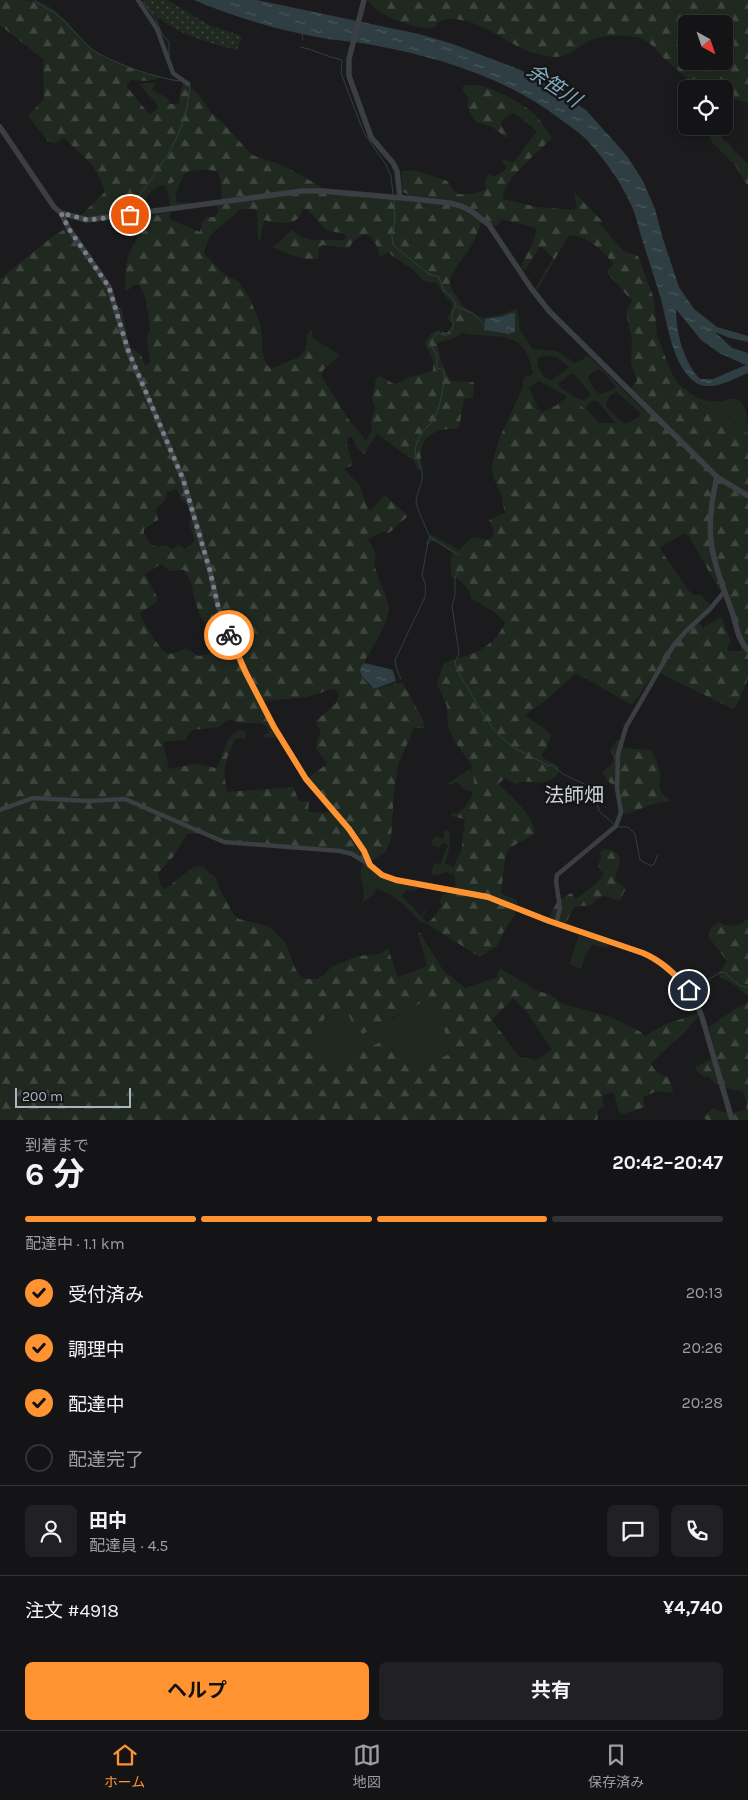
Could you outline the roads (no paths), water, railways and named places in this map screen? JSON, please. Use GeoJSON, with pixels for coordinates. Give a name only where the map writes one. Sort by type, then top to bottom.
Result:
{"type":"FeatureCollection","features":[{"type":"Feature","properties":{"kind":"street"},"geometry":{"type":"LineString","coordinates":[[138,0],[157,30],[173,73],[188,84]]}},
{"type":"Feature","properties":{"kind":"street"},"geometry":{"type":"LineString","coordinates":[[364,0],[348,72],[352,88],[371,137],[397,172],[400,197]]}},
{"type":"Feature","properties":{"kind":"street"},"geometry":{"type":"LineString","coordinates":[[0,127],[45,196],[61,213],[69,229],[109,287],[130,358],[183,479],[210,571],[218,606],[246,673],[274,727],[306,779],[349,829],[364,851],[370,865]]}},
{"type":"Feature","properties":{"kind":"street"},"geometry":{"type":"LineString","coordinates":[[61,213],[77,218],[97,220],[284,192],[302,191],[400,197],[461,206],[471,211],[488,225],[549,311],[717,477],[748,496]]}},
{"type":"Feature","properties":{"kind":"street"},"geometry":{"type":"LineString","coordinates":[[717,477],[713,492],[710,537],[713,556],[734,618],[738,637],[748,650]]}},
{"type":"Feature","properties":{"kind":"street"},"geometry":{"type":"LineString","coordinates":[[556,924],[560,908],[556,881],[558,875],[613,830],[619,820],[620,806],[616,773],[620,742],[626,726],[673,646],[724,592]]}},
{"type":"Feature","properties":{"kind":"street"},"geometry":{"type":"LineString","coordinates":[[0,810],[33,798],[88,801],[125,799],[224,842],[340,851],[352,854],[388,878],[488,897],[556,924],[649,956],[667,967],[693,995],[702,1017],[732,1120]]}},
{"type":"Feature","properties":{"kind":"water"},"geometry":{"type":"Polygon","coordinates":[[[194,0],[257,0],[419,34],[453,44],[523,71],[586,110],[627,156],[643,181],[655,209],[679,287],[694,309],[717,327],[748,336],[748,342],[715,332],[732,348],[748,353],[748,373],[714,386],[701,385],[687,375],[672,344],[661,299],[633,209],[610,168],[585,138],[573,128],[518,92],[471,71],[447,63],[398,50],[294,32],[210,7],[194,0]],[[676,309],[677,327],[685,355],[700,379],[713,379],[746,365],[721,354],[701,340],[676,309]]]}},
{"type":"Feature","properties":{"kind":"water"},"geometry":{"type":"Polygon","coordinates":[[[515,314],[515,332],[508,334],[484,330],[485,319],[515,314]]]}},
{"type":"Feature","properties":{"kind":"water"},"geometry":{"type":"Polygon","coordinates":[[[364,663],[390,669],[393,671],[396,681],[374,689],[361,674],[360,670],[364,663]]]}},
{"type":"Feature","properties":{"kind":"waterway"},"geometry":{"type":"LineString","coordinates":[[35,0],[60,17],[90,48],[98,53],[147,74],[181,81]]}},
{"type":"Feature","properties":{"kind":"waterway"},"geometry":{"type":"LineString","coordinates":[[144,3],[155,18],[162,34],[169,42],[169,56]]}},
{"type":"Feature","properties":{"kind":"waterway"},"geometry":{"type":"LineString","coordinates":[[302,34],[303,40]]}},
{"type":"Feature","properties":{"kind":"waterway"},"geometry":{"type":"LineString","coordinates":[[301,47],[342,60],[341,73],[364,133],[386,165],[391,176],[393,194]]}},
{"type":"Feature","properties":{"kind":"waterway"},"geometry":{"type":"LineString","coordinates":[[133,203],[154,176],[179,133],[188,101],[190,83],[186,80]]}},
{"type":"Feature","properties":{"kind":"waterway"},"geometry":{"type":"LineString","coordinates":[[394,200],[393,245],[429,274],[439,277],[444,291],[450,295],[456,304],[452,314],[453,325],[451,332],[446,336],[437,333],[429,342],[437,355],[437,368],[444,370],[444,382],[440,404],[435,417],[421,434],[415,452],[422,472],[416,502],[430,537],[422,576],[425,586],[425,597],[395,660],[401,679]]}},
{"type":"Feature","properties":{"kind":"waterway"},"geometry":{"type":"LineString","coordinates":[[457,307],[472,313],[483,323]]}},
{"type":"Feature","properties":{"kind":"waterway"},"geometry":{"type":"LineString","coordinates":[[430,537],[459,555]]}},
{"type":"Feature","properties":{"kind":"waterway"},"geometry":{"type":"LineString","coordinates":[[462,566],[455,577],[455,595],[452,606],[459,654],[455,662],[461,677],[499,736],[509,745],[548,766],[552,765],[563,774],[586,785],[599,811],[615,825]]}},
{"type":"Feature","properties":{"kind":"waterway"},"geometry":{"type":"LineString","coordinates":[[618,827],[628,827],[635,834],[640,860],[651,866],[654,864],[658,854]]}},
{"type":"Feature","properties":{"kind":"waterway"},"geometry":{"type":"LineString","coordinates":[[693,989],[719,973],[724,972],[739,985],[748,988]]}},
{"type":"Feature","properties":{"kind":"district","name":"法師畑"},"geometry":{"type":"Point","coordinates":[574,795]}},
{"type":"Feature","properties":{"kind":"water label","name":"余笹川"},"geometry":{"type":"Point","coordinates":[554,85]}}]}
